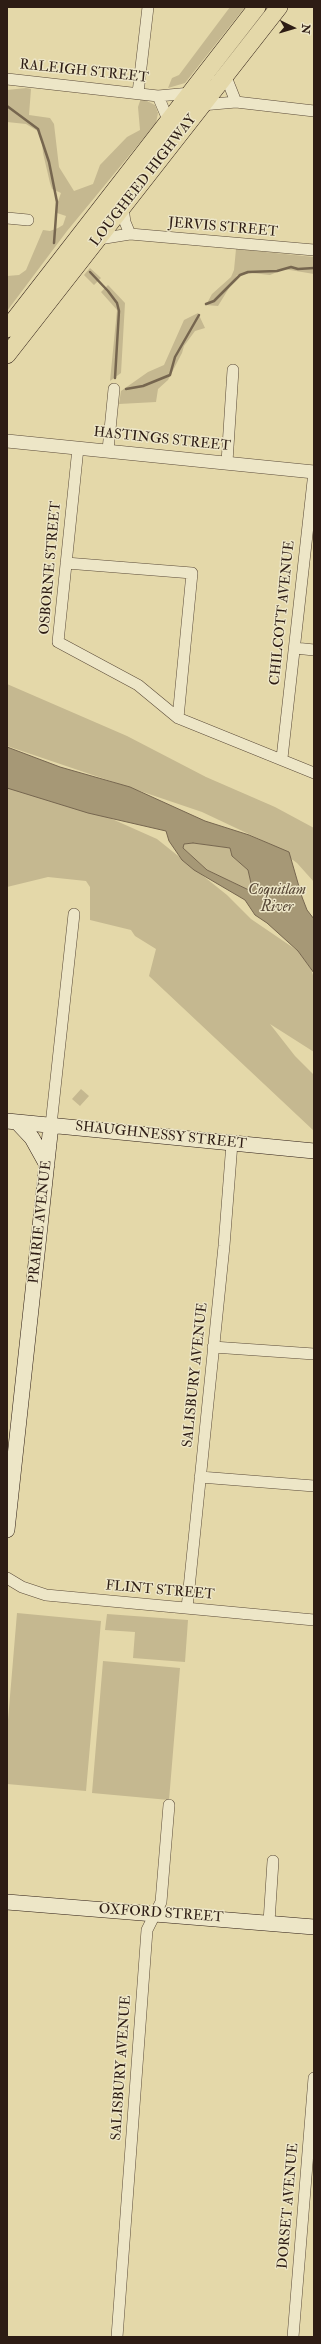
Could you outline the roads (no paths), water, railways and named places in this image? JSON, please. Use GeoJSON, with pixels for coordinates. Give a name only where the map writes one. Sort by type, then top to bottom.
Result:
{"type":"FeatureCollection","features":[{"type":"Feature","properties":{"kind":"main road","name":"LOUGHEED HIGHWAY"},"geometry":{"type":"LineString","coordinates":[[7,355],[123,208],[257,7]]}},
{"type":"Feature","properties":{"kind":"main road","name":"LOUGHEED HIGHWAY"},"geometry":{"type":"LineString","coordinates":[[7,329],[169,122],[226,77],[279,7]]}},
{"type":"Feature","properties":{"kind":"main road","name":"SHAUGHNESSY STREET"},"geometry":{"type":"LineString","coordinates":[[12,1122],[314,1151]]}},
{"type":"Feature","properties":{"kind":"main road"},"geometry":{"type":"LineString","coordinates":[[12,1122],[32,1138],[47,1165]]}},
{"type":"Feature","properties":{"kind":"main road","name":"PRAIRIE AVENUE"},"geometry":{"type":"LineString","coordinates":[[7,1530],[51,1125]]}},
{"type":"Feature","properties":{"kind":"main road","name":"OXFORD STREET"},"geometry":{"type":"LineString","coordinates":[[7,1902],[269,1922],[314,1927]]}},
{"type":"Feature","properties":{"kind":"street"},"geometry":{"type":"LineString","coordinates":[[138,93],[148,7]]}},
{"type":"Feature","properties":{"kind":"street"},"geometry":{"type":"LineString","coordinates":[[226,77],[236,102]]}},
{"type":"Feature","properties":{"kind":"street","name":"RALEIGH STREET"},"geometry":{"type":"LineString","coordinates":[[7,79],[158,96],[236,102],[314,111]]}},
{"type":"Feature","properties":{"kind":"street","name":"RALEIGH STREET"},"geometry":{"type":"LineString","coordinates":[[158,96],[169,122]]}},
{"type":"Feature","properties":{"kind":"street"},"geometry":{"type":"LineString","coordinates":[[123,208],[124,222],[130,234]]}},
{"type":"Feature","properties":{"kind":"street"},"geometry":{"type":"LineString","coordinates":[[7,218],[28,220]]}},
{"type":"Feature","properties":{"kind":"street","name":"JERVIS STREET"},"geometry":{"type":"LineString","coordinates":[[99,239],[130,234],[314,250]]}},
{"type":"Feature","properties":{"kind":"street"},"geometry":{"type":"LineString","coordinates":[[227,462],[233,370]]}},
{"type":"Feature","properties":{"kind":"street"},"geometry":{"type":"LineString","coordinates":[[108,450],[114,389]]}},
{"type":"Feature","properties":{"kind":"street","name":"HASTINGS STREET"},"geometry":{"type":"LineString","coordinates":[[7,441],[227,462],[314,472]]}},
{"type":"Feature","properties":{"kind":"street","name":"OSBORNE STREET"},"geometry":{"type":"LineString","coordinates":[[78,448],[58,642],[138,684],[178,718],[282,758],[314,773]]}},
{"type":"Feature","properties":{"kind":"street","name":"CHILCOTT AVENUE"},"geometry":{"type":"LineString","coordinates":[[282,758],[314,472]]}},
{"type":"Feature","properties":{"kind":"street"},"geometry":{"type":"LineString","coordinates":[[66,563],[192,573],[178,718]]}},
{"type":"Feature","properties":{"kind":"street"},"geometry":{"type":"LineString","coordinates":[[295,648],[314,650]]}},
{"type":"Feature","properties":{"kind":"street","name":"PRAIRIE AVENUE"},"geometry":{"type":"LineString","coordinates":[[51,1125],[74,914]]}},
{"type":"Feature","properties":{"kind":"street","name":"SALISBURY AVENUE"},"geometry":{"type":"LineString","coordinates":[[187,1608],[214,1347],[232,1144]]}},
{"type":"Feature","properties":{"kind":"street"},"geometry":{"type":"LineString","coordinates":[[214,1347],[314,1354]]}},
{"type":"Feature","properties":{"kind":"street"},"geometry":{"type":"LineString","coordinates":[[200,1477],[314,1486]]}},
{"type":"Feature","properties":{"kind":"street","name":"FLINT STREET"},"geometry":{"type":"LineString","coordinates":[[7,1578],[22,1587],[46,1595],[314,1620]]}},
{"type":"Feature","properties":{"kind":"street","name":"SALISBURY AVENUE"},"geometry":{"type":"LineString","coordinates":[[117,2337],[147,1930],[161,1902],[168,1805]]}},
{"type":"Feature","properties":{"kind":"street"},"geometry":{"type":"LineString","coordinates":[[269,1922],[273,1861]]}},
{"type":"Feature","properties":{"kind":"street","name":"DORSET AVENUE"},"geometry":{"type":"LineString","coordinates":[[294,2337],[314,2078]]}},
{"type":"Feature","properties":{"kind":"water","name":"Coquitlam River"},"geometry":{"type":"Polygon","coordinates":[[[7,747],[60,767],[130,787],[205,821],[249,835],[289,852],[302,897],[307,910],[314,919],[314,973],[298,951],[267,923],[255,915],[245,900],[194,870],[182,860],[169,841],[166,831],[88,813],[7,788],[7,747]],[[193,843],[184,844],[183,848],[207,870],[253,892],[248,870],[232,856],[230,848],[193,843]]]}},
{"type":"Feature","properties":{"kind":"waterway"},"geometry":{"type":"LineString","coordinates":[[7,106],[38,129],[49,162],[57,202],[54,243]]}},
{"type":"Feature","properties":{"kind":"waterway"},"geometry":{"type":"LineString","coordinates":[[206,304],[214,301],[240,275],[248,272],[277,271],[291,267],[298,269],[314,268]]}},
{"type":"Feature","properties":{"kind":"waterway"},"geometry":{"type":"LineString","coordinates":[[90,272],[117,303],[119,311],[115,378]]}},
{"type":"Feature","properties":{"kind":"waterway"},"geometry":{"type":"LineString","coordinates":[[126,389],[143,386],[170,375],[175,357],[199,315]]}}]}
